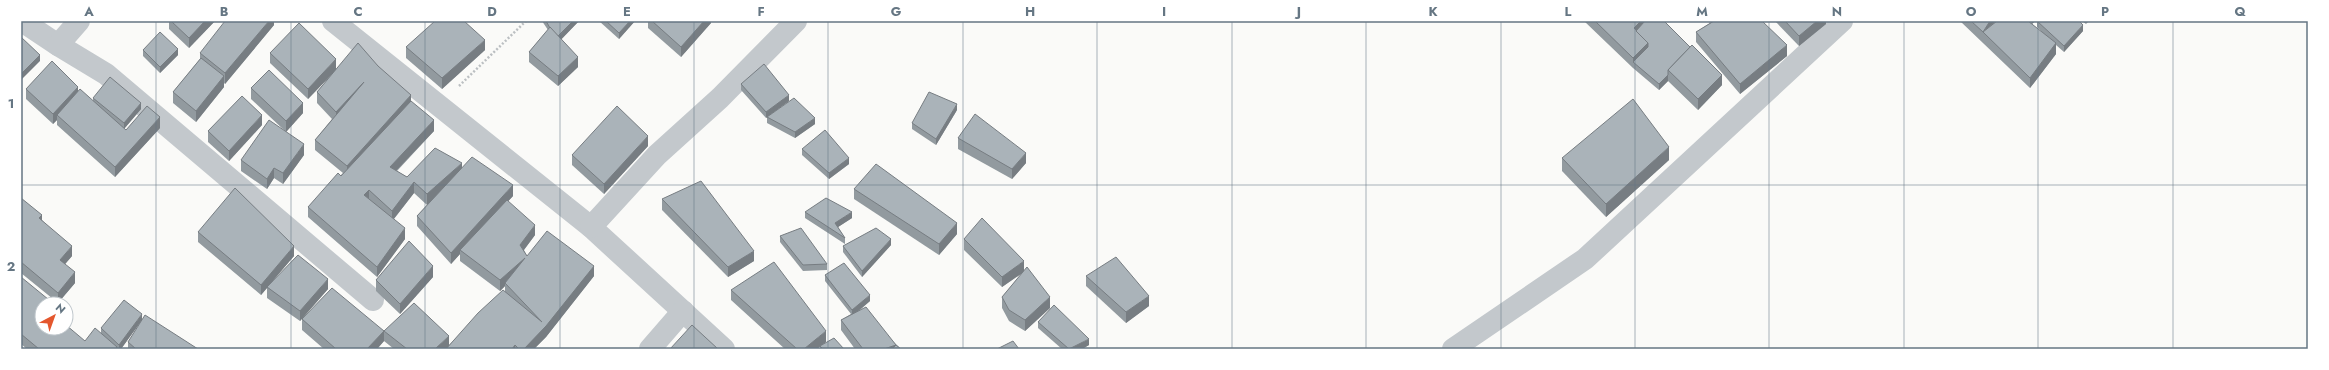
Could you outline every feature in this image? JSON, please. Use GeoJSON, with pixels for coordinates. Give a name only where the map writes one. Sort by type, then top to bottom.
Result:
{"type":"FeatureCollection","features":[{"type":"Feature","properties":{"kind":"street"},"geometry":{"type":"LineString","coordinates":[[22,21],[106,74],[373,300]]}},
{"type":"Feature","properties":{"kind":"street"},"geometry":{"type":"LineString","coordinates":[[58,45],[79,21]]}},
{"type":"Feature","properties":{"kind":"street"},"geometry":{"type":"LineString","coordinates":[[333,21],[591,227],[724,349]]}},
{"type":"Feature","properties":{"kind":"street"},"geometry":{"type":"LineString","coordinates":[[591,227],[657,155],[720,98],[796,21]]}},
{"type":"Feature","properties":{"kind":"street"},"geometry":{"type":"LineString","coordinates":[[1453,349],[1585,259],[1842,21]]}},
{"type":"Feature","properties":{"kind":"street"},"geometry":{"type":"LineString","coordinates":[[650,349],[683,311]]}},
{"type":"Feature","properties":{"kind":"path"},"geometry":{"type":"LineString","coordinates":[[439,105],[526,21]]}},
{"type":"Feature","properties":{"kind":"building"},"geometry":{"type":"Polygon","coordinates":[[[171,21],[205,21],[189,38],[171,21]]]}},
{"type":"Feature","properties":{"kind":"building"},"geometry":{"type":"Polygon","coordinates":[[[225,21],[269,21],[225,73],[200,53],[225,21]]]}},
{"type":"Feature","properties":{"kind":"building"},"geometry":{"type":"Polygon","coordinates":[[[435,21],[464,21],[485,40],[442,78],[406,47],[435,21]]]}},
{"type":"Feature","properties":{"kind":"building"},"geometry":{"type":"Polygon","coordinates":[[[546,21],[573,21],[558,36],[550,28],[546,21]]]}},
{"type":"Feature","properties":{"kind":"building"},"geometry":{"type":"Polygon","coordinates":[[[606,21],[630,21],[619,33],[606,21]]]}},
{"type":"Feature","properties":{"kind":"building"},"geometry":{"type":"Polygon","coordinates":[[[652,21],[704,21],[681,47],[652,21]]]}},
{"type":"Feature","properties":{"kind":"building"},"geometry":{"type":"Polygon","coordinates":[[[1595,21],[1641,21],[1634,28],[1648,43],[1633,58],[1595,21]]]}},
{"type":"Feature","properties":{"kind":"building"},"geometry":{"type":"Polygon","coordinates":[[[1645,21],[1664,21],[1690,47],[1668,70],[1668,75],[1659,84],[1633,62],[1648,47],[1648,43],[1636,31],[1645,21]]]}},
{"type":"Feature","properties":{"kind":"building"},"geometry":{"type":"Polygon","coordinates":[[[1714,21],[1762,21],[1787,45],[1740,84],[1696,32],[1714,21]]]}},
{"type":"Feature","properties":{"kind":"building"},"geometry":{"type":"Polygon","coordinates":[[[1785,21],[1817,21],[1799,36],[1785,21]]]}},
{"type":"Feature","properties":{"kind":"building"},"geometry":{"type":"Polygon","coordinates":[[[1971,21],[1990,21],[1983,32],[1971,21]]]}},
{"type":"Feature","properties":{"kind":"building"},"geometry":{"type":"Polygon","coordinates":[[[1997,21],[2028,21],[2056,43],[2030,78],[1983,32],[1997,21]]]}},
{"type":"Feature","properties":{"kind":"building"},"geometry":{"type":"Polygon","coordinates":[[[2037,21],[2079,21],[2083,25],[2064,46],[2037,21]]]}},
{"type":"Feature","properties":{"kind":"building"},"geometry":{"type":"Polygon","coordinates":[[[299,23],[336,59],[308,89],[270,53],[299,23]]]}},
{"type":"Feature","properties":{"kind":"building"},"geometry":{"type":"Polygon","coordinates":[[[550,27],[578,57],[558,76],[529,52],[550,27]]]}},
{"type":"Feature","properties":{"kind":"building"},"geometry":{"type":"Polygon","coordinates":[[[160,32],[178,49],[160,67],[143,50],[160,32]]]}},
{"type":"Feature","properties":{"kind":"building"},"geometry":{"type":"Polygon","coordinates":[[[21,37],[40,55],[21,74],[21,37]]]}},
{"type":"Feature","properties":{"kind":"building"},"geometry":{"type":"Polygon","coordinates":[[[358,43],[378,66],[411,95],[347,166],[315,140],[364,82],[336,112],[317,92],[358,43]]]}},
{"type":"Feature","properties":{"kind":"building"},"geometry":{"type":"Polygon","coordinates":[[[1692,45],[1722,75],[1698,99],[1668,70],[1692,45]]]}},
{"type":"Feature","properties":{"kind":"building"},"geometry":{"type":"Polygon","coordinates":[[[201,58],[224,76],[196,111],[173,92],[201,58]]]}},
{"type":"Feature","properties":{"kind":"building"},"geometry":{"type":"Polygon","coordinates":[[[52,61],[78,87],[53,114],[26,89],[52,61]]]}},
{"type":"Feature","properties":{"kind":"building"},"geometry":{"type":"Polygon","coordinates":[[[764,64],[789,95],[766,112],[741,84],[764,64]]]}},
{"type":"Feature","properties":{"kind":"building"},"geometry":{"type":"Polygon","coordinates":[[[269,70],[303,103],[286,121],[251,88],[269,70]]]}},
{"type":"Feature","properties":{"kind":"building"},"geometry":{"type":"Polygon","coordinates":[[[110,77],[141,103],[124,123],[93,98],[110,77]]]}},
{"type":"Feature","properties":{"kind":"building"},"geometry":{"type":"Polygon","coordinates":[[[80,89],[126,130],[147,106],[160,117],[115,167],[57,115],[80,89]]]}},
{"type":"Feature","properties":{"kind":"building"},"geometry":{"type":"Polygon","coordinates":[[[929,92],[957,104],[936,139],[912,123],[929,92]]]}},
{"type":"Feature","properties":{"kind":"building"},"geometry":{"type":"Polygon","coordinates":[[[242,96],[262,115],[229,151],[208,131],[242,96]]]}},
{"type":"Feature","properties":{"kind":"building"},"geometry":{"type":"Polygon","coordinates":[[[794,98],[815,118],[795,132],[767,117],[794,98]]]}},
{"type":"Feature","properties":{"kind":"building"},"geometry":{"type":"Polygon","coordinates":[[[1633,99],[1669,147],[1606,204],[1562,158],[1633,99]]]}},
{"type":"Feature","properties":{"kind":"building"},"geometry":{"type":"Polygon","coordinates":[[[411,101],[434,120],[390,167],[407,177],[435,148],[462,163],[427,194],[414,182],[392,211],[369,190],[364,195],[405,228],[377,267],[308,207],[338,173],[341,176],[411,101]]]}},
{"type":"Feature","properties":{"kind":"building"},"geometry":{"type":"Polygon","coordinates":[[[617,106],[648,136],[604,184],[572,155],[617,106]]]}},
{"type":"Feature","properties":{"kind":"building"},"geometry":{"type":"Polygon","coordinates":[[[975,114],[1026,153],[1012,169],[958,138],[975,114]]]}},
{"type":"Feature","properties":{"kind":"building"},"geometry":{"type":"Polygon","coordinates":[[[269,120],[304,144],[283,173],[274,168],[267,179],[241,160],[269,120]]]}},
{"type":"Feature","properties":{"kind":"building"},"geometry":{"type":"Polygon","coordinates":[[[825,130],[849,158],[829,173],[802,149],[825,130]]]}},
{"type":"Feature","properties":{"kind":"building"},"geometry":{"type":"Polygon","coordinates":[[[472,157],[513,185],[451,253],[417,216],[472,157]]]}},
{"type":"Feature","properties":{"kind":"building"},"geometry":{"type":"Polygon","coordinates":[[[876,164],[957,223],[939,244],[854,189],[876,164]]]}},
{"type":"Feature","properties":{"kind":"building"},"geometry":{"type":"Polygon","coordinates":[[[701,181],[754,251],[728,267],[662,199],[701,181]]]}},
{"type":"Feature","properties":{"kind":"building"},"geometry":{"type":"Polygon","coordinates":[[[235,188],[294,246],[261,285],[198,232],[235,188]]]}},
{"type":"Feature","properties":{"kind":"building"},"geometry":{"type":"Polygon","coordinates":[[[21,198],[42,215],[39,218],[72,246],[60,260],[75,272],[58,293],[21,262],[21,198]]]}},
{"type":"Feature","properties":{"kind":"building"},"geometry":{"type":"Polygon","coordinates":[[[826,198],[852,212],[835,223],[845,238],[805,212],[826,198]]]}},
{"type":"Feature","properties":{"kind":"building"},"geometry":{"type":"Polygon","coordinates":[[[507,200],[535,225],[520,245],[527,256],[547,231],[594,266],[546,326],[524,349],[519,349],[515,345],[512,349],[446,349],[478,313],[503,290],[542,322],[505,283],[525,258],[500,280],[460,250],[507,200]]]}},
{"type":"Feature","properties":{"kind":"building"},"geometry":{"type":"Polygon","coordinates":[[[982,218],[1024,261],[1002,277],[964,239],[982,218]]]}},
{"type":"Feature","properties":{"kind":"building"},"geometry":{"type":"Polygon","coordinates":[[[801,228],[827,264],[803,265],[780,236],[801,228]]]}},
{"type":"Feature","properties":{"kind":"building"},"geometry":{"type":"Polygon","coordinates":[[[876,228],[891,239],[862,271],[843,246],[876,228]]]}},
{"type":"Feature","properties":{"kind":"building"},"geometry":{"type":"Polygon","coordinates":[[[409,241],[433,266],[400,304],[376,280],[409,241]]]}},
{"type":"Feature","properties":{"kind":"building"},"geometry":{"type":"Polygon","coordinates":[[[298,255],[328,279],[300,311],[267,287],[298,255]]]}},
{"type":"Feature","properties":{"kind":"building"},"geometry":{"type":"Polygon","coordinates":[[[1116,257],[1149,296],[1126,312],[1086,276],[1116,257]]]}},
{"type":"Feature","properties":{"kind":"building"},"geometry":{"type":"Polygon","coordinates":[[[774,262],[826,331],[804,349],[797,349],[731,290],[774,262]]]}},
{"type":"Feature","properties":{"kind":"building"},"geometry":{"type":"Polygon","coordinates":[[[844,263],[870,295],[852,310],[825,275],[844,263]]]}},
{"type":"Feature","properties":{"kind":"building"},"geometry":{"type":"Polygon","coordinates":[[[1027,267],[1050,297],[1025,320],[1009,310],[1002,297],[1027,267]]]}},
{"type":"Feature","properties":{"kind":"building"},"geometry":{"type":"Polygon","coordinates":[[[21,277],[44,296],[34,296],[34,336],[74,336],[74,332],[85,341],[95,328],[117,347],[116,349],[39,349],[21,334],[21,277]]]}},
{"type":"Feature","properties":{"kind":"building"},"geometry":{"type":"Polygon","coordinates":[[[332,288],[384,331],[367,349],[336,349],[302,319],[332,288]]]}},
{"type":"Feature","properties":{"kind":"building"},"geometry":{"type":"Polygon","coordinates":[[[124,300],[142,314],[119,345],[101,328],[124,300]]]}},
{"type":"Feature","properties":{"kind":"building"},"geometry":{"type":"Polygon","coordinates":[[[414,303],[449,336],[435,349],[407,349],[384,331],[414,303]]]}},
{"type":"Feature","properties":{"kind":"building"},"geometry":{"type":"Polygon","coordinates":[[[1054,305],[1089,339],[1069,349],[1038,322],[1054,305]]]}},
{"type":"Feature","properties":{"kind":"building"},"geometry":{"type":"Polygon","coordinates":[[[866,307],[896,345],[884,349],[863,349],[841,320],[866,307]]]}},
{"type":"Feature","properties":{"kind":"building"},"geometry":{"type":"Polygon","coordinates":[[[145,315],[198,349],[136,349],[128,342],[145,315]]]}},
{"type":"Feature","properties":{"kind":"building"},"geometry":{"type":"Polygon","coordinates":[[[692,325],[718,349],[670,349],[692,325]]]}},
{"type":"Feature","properties":{"kind":"building"},"geometry":{"type":"Polygon","coordinates":[[[834,338],[844,349],[823,349],[820,346],[834,338]]]}},
{"type":"Feature","properties":{"kind":"building"},"geometry":{"type":"Polygon","coordinates":[[[1013,341],[1019,349],[997,349],[1013,341]]]}},
{"type":"Feature","properties":{"kind":"building"},"geometry":{"type":"Polygon","coordinates":[[[896,345],[901,349],[892,349],[896,345]]]}}]}
